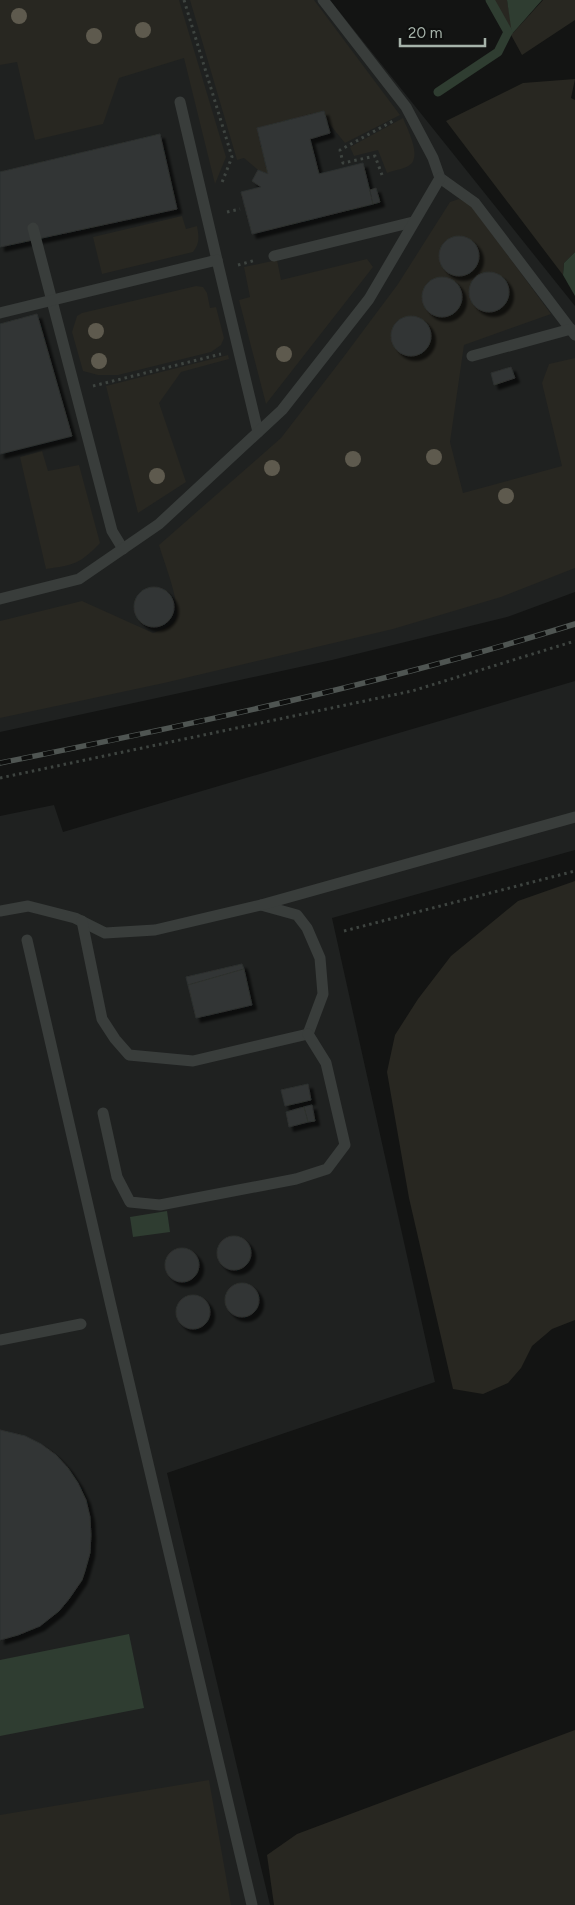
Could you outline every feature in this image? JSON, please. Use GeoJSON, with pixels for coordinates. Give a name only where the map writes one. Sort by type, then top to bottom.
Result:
{"type":"FeatureCollection","features":[{"type":"Feature","properties":{"kind":"lane"},"geometry":{"type":"LineString","coordinates":[[323,0],[408,112],[433,158],[440,178],[475,203],[573,332],[472,356]]}},
{"type":"Feature","properties":{"kind":"lane"},"geometry":{"type":"LineString","coordinates":[[180,102],[258,432]]}},
{"type":"Feature","properties":{"kind":"lane"},"geometry":{"type":"LineString","coordinates":[[0,599],[80,579],[159,524],[282,410],[369,299],[440,178]]}},
{"type":"Feature","properties":{"kind":"lane"},"geometry":{"type":"LineString","coordinates":[[274,256],[413,222]]}},
{"type":"Feature","properties":{"kind":"lane"},"geometry":{"type":"LineString","coordinates":[[34,228],[112,531],[123,548]]}},
{"type":"Feature","properties":{"kind":"lane"},"geometry":{"type":"LineString","coordinates":[[0,314],[217,260]]}},
{"type":"Feature","properties":{"kind":"lane"},"geometry":{"type":"LineString","coordinates":[[0,910],[28,906],[82,921],[106,933],[155,930],[261,905],[575,816]]}},
{"type":"Feature","properties":{"kind":"lane"},"geometry":{"type":"LineString","coordinates":[[261,905],[297,915],[307,928],[320,958],[323,994],[308,1034]]}},
{"type":"Feature","properties":{"kind":"lane"},"geometry":{"type":"LineString","coordinates":[[82,921],[102,1019],[115,1039],[129,1055],[193,1060],[308,1034]]}},
{"type":"Feature","properties":{"kind":"lane"},"geometry":{"type":"LineString","coordinates":[[27,940],[252,1905]]}},
{"type":"Feature","properties":{"kind":"lane"},"geometry":{"type":"LineString","coordinates":[[103,1113],[117,1177],[130,1202],[160,1205],[296,1179],[327,1170],[345,1145],[326,1064],[308,1034]]}},
{"type":"Feature","properties":{"kind":"lane"},"geometry":{"type":"LineString","coordinates":[[0,1340],[81,1324]]}},
{"type":"Feature","properties":{"kind":"path"},"geometry":{"type":"LineString","coordinates":[[184,0],[232,157],[218,193]]}},
{"type":"Feature","properties":{"kind":"path"},"geometry":{"type":"LineString","coordinates":[[382,175],[375,156],[343,163],[340,150],[408,112]]}},
{"type":"Feature","properties":{"kind":"path"},"geometry":{"type":"LineString","coordinates":[[222,207],[223,214]]}},
{"type":"Feature","properties":{"kind":"path"},"geometry":{"type":"LineString","coordinates":[[239,274],[236,265],[274,256]]}},
{"type":"Feature","properties":{"kind":"path"},"geometry":{"type":"LineString","coordinates":[[76,390],[238,350]]}},
{"type":"Feature","properties":{"kind":"path"},"geometry":{"type":"LineString","coordinates":[[0,778],[412,691],[575,640]]}},
{"type":"Feature","properties":{"kind":"path"},"geometry":{"type":"LineString","coordinates":[[344,931],[575,871]]}},
{"type":"Feature","properties":{"kind":"shaded area"},"geometry":{"type":"Polygon","coordinates":[[[0,0],[330,0],[575,306],[575,592],[507,617],[332,660],[0,732],[0,0]]]}},
{"type":"Feature","properties":{"kind":"shaded area"},"geometry":{"type":"Polygon","coordinates":[[[0,0],[179,0],[226,157],[215,184],[184,58],[119,78],[103,124],[35,140],[17,62],[0,65],[0,0]]]}},
{"type":"Feature","properties":{"kind":"shaded area"},"geometry":{"type":"Polygon","coordinates":[[[190,0],[314,0],[400,115],[345,143],[327,121],[324,111],[257,128],[268,174],[258,170],[244,158],[237,160],[190,0]]]}},
{"type":"Feature","properties":{"kind":"shaded area"},"geometry":{"type":"Polygon","coordinates":[[[492,0],[507,0],[513,33],[543,0],[575,0],[575,20],[522,55],[492,0]]]}},
{"type":"Feature","properties":{"kind":"shaded area"},"geometry":{"type":"Polygon","coordinates":[[[507,0],[542,0],[512,34],[507,0]]]}},
{"type":"Feature","properties":{"kind":"shaded area"},"geometry":{"type":"Polygon","coordinates":[[[575,79],[571,98],[575,100],[575,252],[564,263],[563,275],[446,121],[523,83],[575,79]]]}},
{"type":"Feature","properties":{"kind":"shaded area"},"geometry":{"type":"Polygon","coordinates":[[[403,118],[415,153],[410,165],[387,173],[378,150],[354,156],[350,147],[403,118]]]}},
{"type":"Feature","properties":{"kind":"shaded area"},"geometry":{"type":"Polygon","coordinates":[[[459,199],[470,204],[551,314],[464,345],[450,442],[463,493],[562,466],[542,383],[549,364],[575,358],[575,568],[501,597],[393,629],[164,683],[0,718],[0,621],[82,601],[153,633],[174,622],[176,616],[175,596],[159,545],[281,438],[398,284],[450,202],[459,199]]]}},
{"type":"Feature","properties":{"kind":"shaded area"},"geometry":{"type":"Polygon","coordinates":[[[182,216],[186,229],[197,226],[198,240],[193,252],[102,274],[93,237],[182,216]]]}},
{"type":"Feature","properties":{"kind":"shaded area"},"geometry":{"type":"Polygon","coordinates":[[[575,252],[575,296],[563,275],[564,263],[575,252]]]}},
{"type":"Feature","properties":{"kind":"shaded area"},"geometry":{"type":"Polygon","coordinates":[[[367,259],[373,267],[266,404],[239,300],[250,297],[244,267],[277,260],[281,280],[367,259]]]}},
{"type":"Feature","properties":{"kind":"shaded area"},"geometry":{"type":"Polygon","coordinates":[[[196,286],[203,287],[207,293],[210,308],[216,307],[224,338],[221,345],[211,352],[118,375],[98,375],[83,371],[72,332],[77,316],[82,313],[196,286]]]}},
{"type":"Feature","properties":{"kind":"shaded area"},"geometry":{"type":"Polygon","coordinates":[[[228,355],[229,359],[181,372],[159,403],[186,482],[138,513],[106,386],[228,355]]]}},
{"type":"Feature","properties":{"kind":"shaded area"},"geometry":{"type":"Polygon","coordinates":[[[42,451],[48,471],[79,465],[100,543],[76,562],[46,569],[20,457],[42,451]]]}},
{"type":"Feature","properties":{"kind":"shaded area"},"geometry":{"type":"Polygon","coordinates":[[[575,681],[575,850],[332,918],[435,1382],[167,1473],[270,1905],[0,1905],[0,816],[54,805],[63,832],[575,681]]]}},
{"type":"Feature","properties":{"kind":"shaded area"},"geometry":{"type":"Polygon","coordinates":[[[575,881],[575,1320],[552,1329],[532,1346],[521,1368],[508,1383],[483,1394],[453,1389],[409,1198],[387,1072],[395,1035],[418,999],[451,956],[518,901],[575,881]]]}},
{"type":"Feature","properties":{"kind":"shaded area"},"geometry":{"type":"Polygon","coordinates":[[[167,1211],[170,1232],[133,1237],[130,1217],[167,1211]]]}},
{"type":"Feature","properties":{"kind":"shaded area"},"geometry":{"type":"Polygon","coordinates":[[[129,1634],[144,1708],[0,1736],[0,1660],[129,1634]]]}},
{"type":"Feature","properties":{"kind":"shaded area"},"geometry":{"type":"Polygon","coordinates":[[[575,1730],[575,1905],[274,1905],[267,1855],[297,1834],[575,1730]]]}},
{"type":"Feature","properties":{"kind":"shaded area"},"geometry":{"type":"Polygon","coordinates":[[[209,1780],[231,1905],[0,1905],[0,1815],[209,1780]]]}},
{"type":"Feature","properties":{"kind":"building"},"geometry":{"type":"Polygon","coordinates":[[[324,111],[330,133],[310,139],[319,174],[363,163],[373,204],[252,234],[241,192],[261,187],[252,181],[258,170],[268,174],[257,128],[324,111]]]}},
{"type":"Feature","properties":{"kind":"building"},"geometry":{"type":"Polygon","coordinates":[[[160,134],[177,209],[0,247],[0,172],[160,134]]]}},
{"type":"Feature","properties":{"kind":"building"},"geometry":{"type":"Polygon","coordinates":[[[376,188],[380,202],[373,204],[370,190],[376,188]]]}},
{"type":"Feature","properties":{"kind":"building"},"geometry":{"type":"Polygon","coordinates":[[[463,236],[470,239],[476,245],[479,256],[478,264],[470,273],[463,276],[455,276],[448,273],[440,264],[439,252],[442,245],[451,237],[463,236]]]}},
{"type":"Feature","properties":{"kind":"building"},"geometry":{"type":"Polygon","coordinates":[[[493,272],[500,275],[506,281],[509,292],[508,300],[500,309],[493,312],[485,312],[478,309],[470,300],[469,288],[472,281],[481,273],[493,272]]]}},
{"type":"Feature","properties":{"kind":"building"},"geometry":{"type":"Polygon","coordinates":[[[446,277],[453,280],[459,286],[462,297],[461,305],[453,314],[446,317],[438,317],[431,314],[423,305],[422,293],[425,286],[434,278],[446,277]]]}},
{"type":"Feature","properties":{"kind":"building"},"geometry":{"type":"Polygon","coordinates":[[[37,314],[72,436],[0,454],[0,324],[37,314]]]}},
{"type":"Feature","properties":{"kind":"building"},"geometry":{"type":"Polygon","coordinates":[[[415,316],[422,319],[428,325],[431,336],[430,344],[422,353],[415,356],[407,356],[400,353],[392,344],[391,332],[394,325],[403,317],[415,316]]]}},
{"type":"Feature","properties":{"kind":"building"},"geometry":{"type":"Polygon","coordinates":[[[511,367],[515,378],[494,385],[491,373],[511,367]]]}},
{"type":"Feature","properties":{"kind":"building"},"geometry":{"type":"Polygon","coordinates":[[[158,587],[165,590],[171,596],[174,607],[173,615],[165,624],[158,627],[150,627],[143,624],[135,615],[134,603],[137,596],[146,588],[158,587]]]}},
{"type":"Feature","properties":{"kind":"building"},"geometry":{"type":"Polygon","coordinates":[[[242,964],[244,969],[188,985],[186,977],[242,964]]]}},
{"type":"Feature","properties":{"kind":"building"},"geometry":{"type":"Polygon","coordinates":[[[244,969],[252,1005],[196,1018],[188,985],[244,969]]]}},
{"type":"Feature","properties":{"kind":"building"},"geometry":{"type":"Polygon","coordinates":[[[308,1084],[311,1100],[285,1106],[281,1090],[308,1084]]]}},
{"type":"Feature","properties":{"kind":"building"},"geometry":{"type":"Polygon","coordinates":[[[312,1105],[315,1121],[308,1122],[304,1107],[312,1105]]]}},
{"type":"Feature","properties":{"kind":"building"},"geometry":{"type":"Polygon","coordinates":[[[304,1107],[308,1122],[289,1127],[286,1112],[304,1107]]]}},
{"type":"Feature","properties":{"kind":"building"},"geometry":{"type":"Polygon","coordinates":[[[234,1236],[246,1241],[251,1253],[246,1265],[234,1270],[222,1265],[217,1253],[222,1241],[234,1236]]]}},
{"type":"Feature","properties":{"kind":"building"},"geometry":{"type":"Polygon","coordinates":[[[182,1248],[189,1249],[194,1253],[198,1258],[198,1272],[194,1277],[189,1281],[182,1282],[175,1281],[170,1277],[166,1272],[165,1265],[166,1258],[170,1253],[175,1249],[182,1248]]]}},
{"type":"Feature","properties":{"kind":"building"},"geometry":{"type":"Polygon","coordinates":[[[242,1283],[254,1288],[259,1300],[254,1312],[242,1317],[230,1312],[225,1300],[230,1288],[242,1283]]]}},
{"type":"Feature","properties":{"kind":"building"},"geometry":{"type":"Polygon","coordinates":[[[193,1295],[205,1300],[210,1312],[205,1324],[193,1329],[181,1324],[176,1312],[181,1300],[193,1295]]]}},
{"type":"Feature","properties":{"kind":"building"},"geometry":{"type":"Polygon","coordinates":[[[0,1430],[25,1436],[41,1444],[56,1455],[68,1468],[86,1500],[90,1517],[91,1535],[90,1553],[82,1580],[59,1611],[40,1626],[0,1640],[0,1430]]]}},
{"type":"Feature","properties":{"kind":"waterway"},"geometry":{"type":"LineString","coordinates":[[438,92],[498,52],[508,32],[490,0]]}},
{"type":"Feature","properties":{"kind":"railway"},"geometry":{"type":"LineString","coordinates":[[0,763],[145,733],[361,684],[575,624]]}}]}
